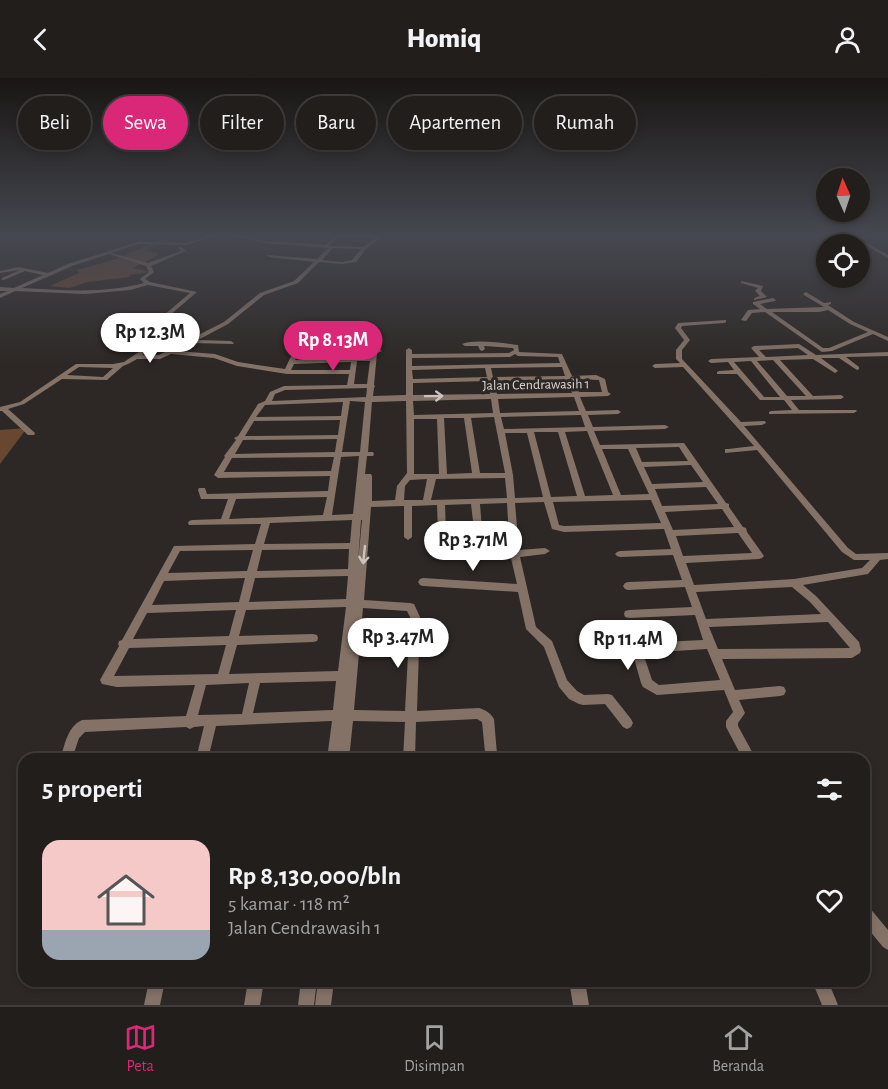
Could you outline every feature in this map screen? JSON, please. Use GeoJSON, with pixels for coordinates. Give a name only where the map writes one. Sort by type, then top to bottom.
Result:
{"type":"FeatureCollection","features":[{"type":"Feature","properties":{"kind":"street"},"geometry":{"type":"LineString","coordinates":[[0,296],[43,277]]}},
{"type":"Feature","properties":{"kind":"street"},"geometry":{"type":"LineString","coordinates":[[2,408],[22,403],[78,365],[120,365],[138,357],[172,332],[175,328],[160,325],[160,321],[194,292],[148,283],[142,279],[144,277]]}},
{"type":"Feature","properties":{"kind":"street"},"geometry":{"type":"LineString","coordinates":[[138,357],[153,358],[172,351],[226,323],[262,294],[296,282],[301,277]]}},
{"type":"Feature","properties":{"kind":"street"},"geometry":{"type":"LineString","coordinates":[[743,282],[761,288],[758,291],[763,297],[754,300],[755,303]]}},
{"type":"Feature","properties":{"kind":"street"},"geometry":{"type":"LineString","coordinates":[[0,289],[85,292],[130,288],[148,283]]}},
{"type":"Feature","properties":{"kind":"street"},"geometry":{"type":"LineString","coordinates":[[806,294],[852,323],[888,339]]}},
{"type":"Feature","properties":{"kind":"street"},"geometry":{"type":"LineString","coordinates":[[755,303],[773,300]]}},
{"type":"Feature","properties":{"kind":"street"},"geometry":{"type":"LineString","coordinates":[[755,303],[824,350],[873,332]]}},
{"type":"Feature","properties":{"kind":"street"},"geometry":{"type":"LineString","coordinates":[[744,320],[750,311],[769,313],[828,306]]}},
{"type":"Feature","properties":{"kind":"street"},"geometry":{"type":"LineString","coordinates":[[724,321],[680,324],[678,328],[687,340],[679,350],[679,359],[683,365],[739,423],[845,550],[854,557],[876,559],[888,556]]}},
{"type":"Feature","properties":{"kind":"street"},"geometry":{"type":"LineString","coordinates":[[304,348],[310,338],[358,340],[350,386]]}},
{"type":"Feature","properties":{"kind":"street"},"geometry":{"type":"LineString","coordinates":[[190,341],[231,343]]}},
{"type":"Feature","properties":{"kind":"street"},"geometry":{"type":"LineString","coordinates":[[465,344],[514,345],[517,351],[509,366]]}},
{"type":"Feature","properties":{"kind":"street"},"geometry":{"type":"LineString","coordinates":[[481,344],[483,355]]}},
{"type":"Feature","properties":{"kind":"street"},"geometry":{"type":"LineString","coordinates":[[764,359],[754,348],[799,346],[817,356],[835,371]]}},
{"type":"Feature","properties":{"kind":"street"},"geometry":{"type":"LineString","coordinates":[[287,371],[296,351],[304,348],[357,347]]}},
{"type":"Feature","properties":{"kind":"street"},"geometry":{"type":"LineString","coordinates":[[172,351],[215,356],[237,364],[288,373],[353,372]]}},
{"type":"Feature","properties":{"kind":"street"},"geometry":{"type":"LineString","coordinates":[[334,753],[342,715],[356,604],[373,359],[374,351],[379,351],[371,400]]}},
{"type":"Feature","properties":{"kind":"street"},"geometry":{"type":"LineString","coordinates":[[408,537],[401,486],[410,477],[412,417],[409,353],[558,354],[565,365],[618,498]]}},
{"type":"Feature","properties":{"kind":"street"},"geometry":{"type":"LineString","coordinates":[[711,361],[888,354]]}},
{"type":"Feature","properties":{"kind":"street"},"geometry":{"type":"LineString","coordinates":[[460,355],[462,367]]}},
{"type":"Feature","properties":{"kind":"street"},"geometry":{"type":"LineString","coordinates":[[840,356],[857,368]]}},
{"type":"Feature","properties":{"kind":"street"},"geometry":{"type":"LineString","coordinates":[[775,358],[811,397]]}},
{"type":"Feature","properties":{"kind":"street"},"geometry":{"type":"LineString","coordinates":[[291,362],[373,359]]}},
{"type":"Feature","properties":{"kind":"street"},"geometry":{"type":"LineString","coordinates":[[752,359],[797,412]]}},
{"type":"Feature","properties":{"kind":"street"},"geometry":{"type":"LineString","coordinates":[[729,360],[761,398],[840,397]]}},
{"type":"Feature","properties":{"kind":"street"},"geometry":{"type":"LineString","coordinates":[[82,380],[100,364]]}},
{"type":"Feature","properties":{"kind":"street"},"geometry":{"type":"LineString","coordinates":[[59,377],[82,380],[110,378],[120,365]]}},
{"type":"Feature","properties":{"kind":"street"},"geometry":{"type":"LineString","coordinates":[[409,368],[565,365]]}},
{"type":"Feature","properties":{"kind":"street"},"geometry":{"type":"LineString","coordinates":[[655,366],[683,365]]}},
{"type":"Feature","properties":{"kind":"street"},"geometry":{"type":"LineString","coordinates":[[488,367],[509,475],[515,554],[531,628],[548,644],[566,688],[583,700],[608,699],[627,723]]}},
{"type":"Feature","properties":{"kind":"street"},"geometry":{"type":"LineString","coordinates":[[719,373],[739,372]]}},
{"type":"Feature","properties":{"kind":"street"},"geometry":{"type":"LineString","coordinates":[[410,381],[570,378]]}},
{"type":"Feature","properties":{"kind":"street","name":"Jalan Cendrawasih 1"},"geometry":{"type":"LineString","coordinates":[[268,403],[577,395],[606,392],[599,378],[570,378]]}},
{"type":"Feature","properties":{"kind":"street"},"geometry":{"type":"LineString","coordinates":[[334,473],[220,476],[219,471],[260,405],[268,403],[272,393],[284,388],[372,386]]}},
{"type":"Feature","properties":{"kind":"street"},"geometry":{"type":"LineString","coordinates":[[327,519],[347,401]]}},
{"type":"Feature","properties":{"kind":"street"},"geometry":{"type":"LineString","coordinates":[[2,408],[31,433]]}},
{"type":"Feature","properties":{"kind":"street"},"geometry":{"type":"LineString","coordinates":[[771,413],[854,411]]}},
{"type":"Feature","properties":{"kind":"street"},"geometry":{"type":"LineString","coordinates":[[412,417],[618,412]]}},
{"type":"Feature","properties":{"kind":"street"},"geometry":{"type":"LineString","coordinates":[[467,415],[476,476]]}},
{"type":"Feature","properties":{"kind":"street"},"geometry":{"type":"LineString","coordinates":[[440,416],[443,477]]}},
{"type":"Feature","properties":{"kind":"street"},"geometry":{"type":"LineString","coordinates":[[251,420],[344,418]]}},
{"type":"Feature","properties":{"kind":"street"},"geometry":{"type":"LineString","coordinates":[[739,423],[762,423]]}},
{"type":"Feature","properties":{"kind":"street"},"geometry":{"type":"LineString","coordinates":[[500,431],[665,427]]}},
{"type":"Feature","properties":{"kind":"street"},"geometry":{"type":"LineString","coordinates":[[561,430],[582,498]]}},
{"type":"Feature","properties":{"kind":"street"},"geometry":{"type":"LineString","coordinates":[[530,431],[553,524],[559,529],[743,530]]}},
{"type":"Feature","properties":{"kind":"street"},"geometry":{"type":"LineString","coordinates":[[238,438],[340,437]]}},
{"type":"Feature","properties":{"kind":"street"},"geometry":{"type":"LineString","coordinates":[[300,455],[303,438]]}},
{"type":"Feature","properties":{"kind":"street"},"geometry":{"type":"LineString","coordinates":[[598,447],[681,445],[743,530],[759,556],[620,554]]}},
{"type":"Feature","properties":{"kind":"street"},"geometry":{"type":"LineString","coordinates":[[631,446],[668,529],[712,649],[739,713],[732,721],[732,727],[747,753]]}},
{"type":"Feature","properties":{"kind":"street"},"geometry":{"type":"LineString","coordinates":[[728,451],[759,448]]}},
{"type":"Feature","properties":{"kind":"street"},"geometry":{"type":"LineString","coordinates":[[228,456],[368,454]]}},
{"type":"Feature","properties":{"kind":"street"},"geometry":{"type":"LineString","coordinates":[[639,465],[693,463]]}},
{"type":"Feature","properties":{"kind":"street"},"geometry":{"type":"LineString","coordinates":[[410,477],[509,475]]}},
{"type":"Feature","properties":{"kind":"street"},"geometry":{"type":"LineString","coordinates":[[426,502],[432,477]]}},
{"type":"Feature","properties":{"kind":"street"},"geometry":{"type":"LineString","coordinates":[[649,487],[709,484]]}},
{"type":"Feature","properties":{"kind":"street"},"geometry":{"type":"LineString","coordinates":[[202,490],[204,497],[330,494]]}},
{"type":"Feature","properties":{"kind":"street"},"geometry":{"type":"LineString","coordinates":[[224,522],[233,496]]}},
{"type":"Feature","properties":{"kind":"street"},"geometry":{"type":"LineString","coordinates":[[364,504],[653,497]]}},
{"type":"Feature","properties":{"kind":"street"},"geometry":{"type":"LineString","coordinates":[[475,501],[478,530]]}},
{"type":"Feature","properties":{"kind":"street"},"geometry":{"type":"LineString","coordinates":[[441,502],[442,533]]}},
{"type":"Feature","properties":{"kind":"street"},"geometry":{"type":"LineString","coordinates":[[658,508],[726,506]]}},
{"type":"Feature","properties":{"kind":"street"},"geometry":{"type":"LineString","coordinates":[[192,523],[363,517]]}},
{"type":"Feature","properties":{"kind":"street"},"geometry":{"type":"LineString","coordinates":[[343,753],[341,676],[356,604],[353,572],[354,546],[363,517]]}},
{"type":"Feature","properties":{"kind":"street"},"geometry":{"type":"LineString","coordinates":[[222,680],[266,520]]}},
{"type":"Feature","properties":{"kind":"street"},"geometry":{"type":"LineString","coordinates":[[341,676],[108,682],[106,680],[123,644],[163,577],[177,548],[354,546]]}},
{"type":"Feature","properties":{"kind":"street"},"geometry":{"type":"LineString","coordinates":[[515,554],[545,551]]}},
{"type":"Feature","properties":{"kind":"street"},"geometry":{"type":"LineString","coordinates":[[628,586],[794,584],[865,571],[876,559]]}},
{"type":"Feature","properties":{"kind":"street"},"geometry":{"type":"LineString","coordinates":[[163,577],[353,572]]}},
{"type":"Feature","properties":{"kind":"street"},"geometry":{"type":"LineString","coordinates":[[423,582],[522,588]]}},
{"type":"Feature","properties":{"kind":"street"},"geometry":{"type":"LineString","coordinates":[[780,691],[657,690],[647,683],[637,651],[642,648],[852,653],[856,650],[855,645],[831,618],[794,584]]}},
{"type":"Feature","properties":{"kind":"street"},"geometry":{"type":"LineString","coordinates":[[144,609],[244,605],[406,606],[414,611],[410,753]]}},
{"type":"Feature","properties":{"kind":"street"},"geometry":{"type":"LineString","coordinates":[[629,614],[699,611]]}},
{"type":"Feature","properties":{"kind":"street"},"geometry":{"type":"LineString","coordinates":[[703,623],[831,618]]}},
{"type":"Feature","properties":{"kind":"street"},"geometry":{"type":"LineString","coordinates":[[123,644],[313,638]]}},
{"type":"Feature","properties":{"kind":"street"},"geometry":{"type":"LineString","coordinates":[[246,720],[256,678]]}},
{"type":"Feature","properties":{"kind":"street"},"geometry":{"type":"LineString","coordinates":[[190,723],[202,680]]}},
{"type":"Feature","properties":{"kind":"street"},"geometry":{"type":"LineString","coordinates":[[68,753],[74,735],[82,726],[342,715],[411,717],[484,714],[488,719],[491,753]]}},
{"type":"Feature","properties":{"kind":"street"},"geometry":{"type":"LineString","coordinates":[[204,753],[212,722]]}},
{"type":"Feature","properties":{"kind":"street"},"geometry":{"type":"LineString","coordinates":[[870,920],[888,942]]}},
{"type":"Feature","properties":{"kind":"street"},"geometry":{"type":"LineString","coordinates":[[152,1005],[156,987]]}},
{"type":"Feature","properties":{"kind":"street"},"geometry":{"type":"LineString","coordinates":[[252,1005],[255,987]]}},
{"type":"Feature","properties":{"kind":"street"},"geometry":{"type":"LineString","coordinates":[[306,1005],[308,987]]}},
{"type":"Feature","properties":{"kind":"street"},"geometry":{"type":"LineString","coordinates":[[323,1005],[325,987]]}},
{"type":"Feature","properties":{"kind":"street"},"geometry":{"type":"LineString","coordinates":[[578,987],[581,1005]]}},
{"type":"Feature","properties":{"kind":"street"},"geometry":{"type":"LineString","coordinates":[[822,987],[830,1005]]}},
{"type":"Feature","properties":{"kind":"shaded area"},"geometry":{"type":"Polygon","coordinates":[[[69,277],[128,277],[87,282],[70,288],[50,286],[69,277]]]}},
{"type":"Feature","properties":{"kind":"shaded area"},"geometry":{"type":"Polygon","coordinates":[[[27,428],[0,464],[0,430],[27,428]]]}}]}
